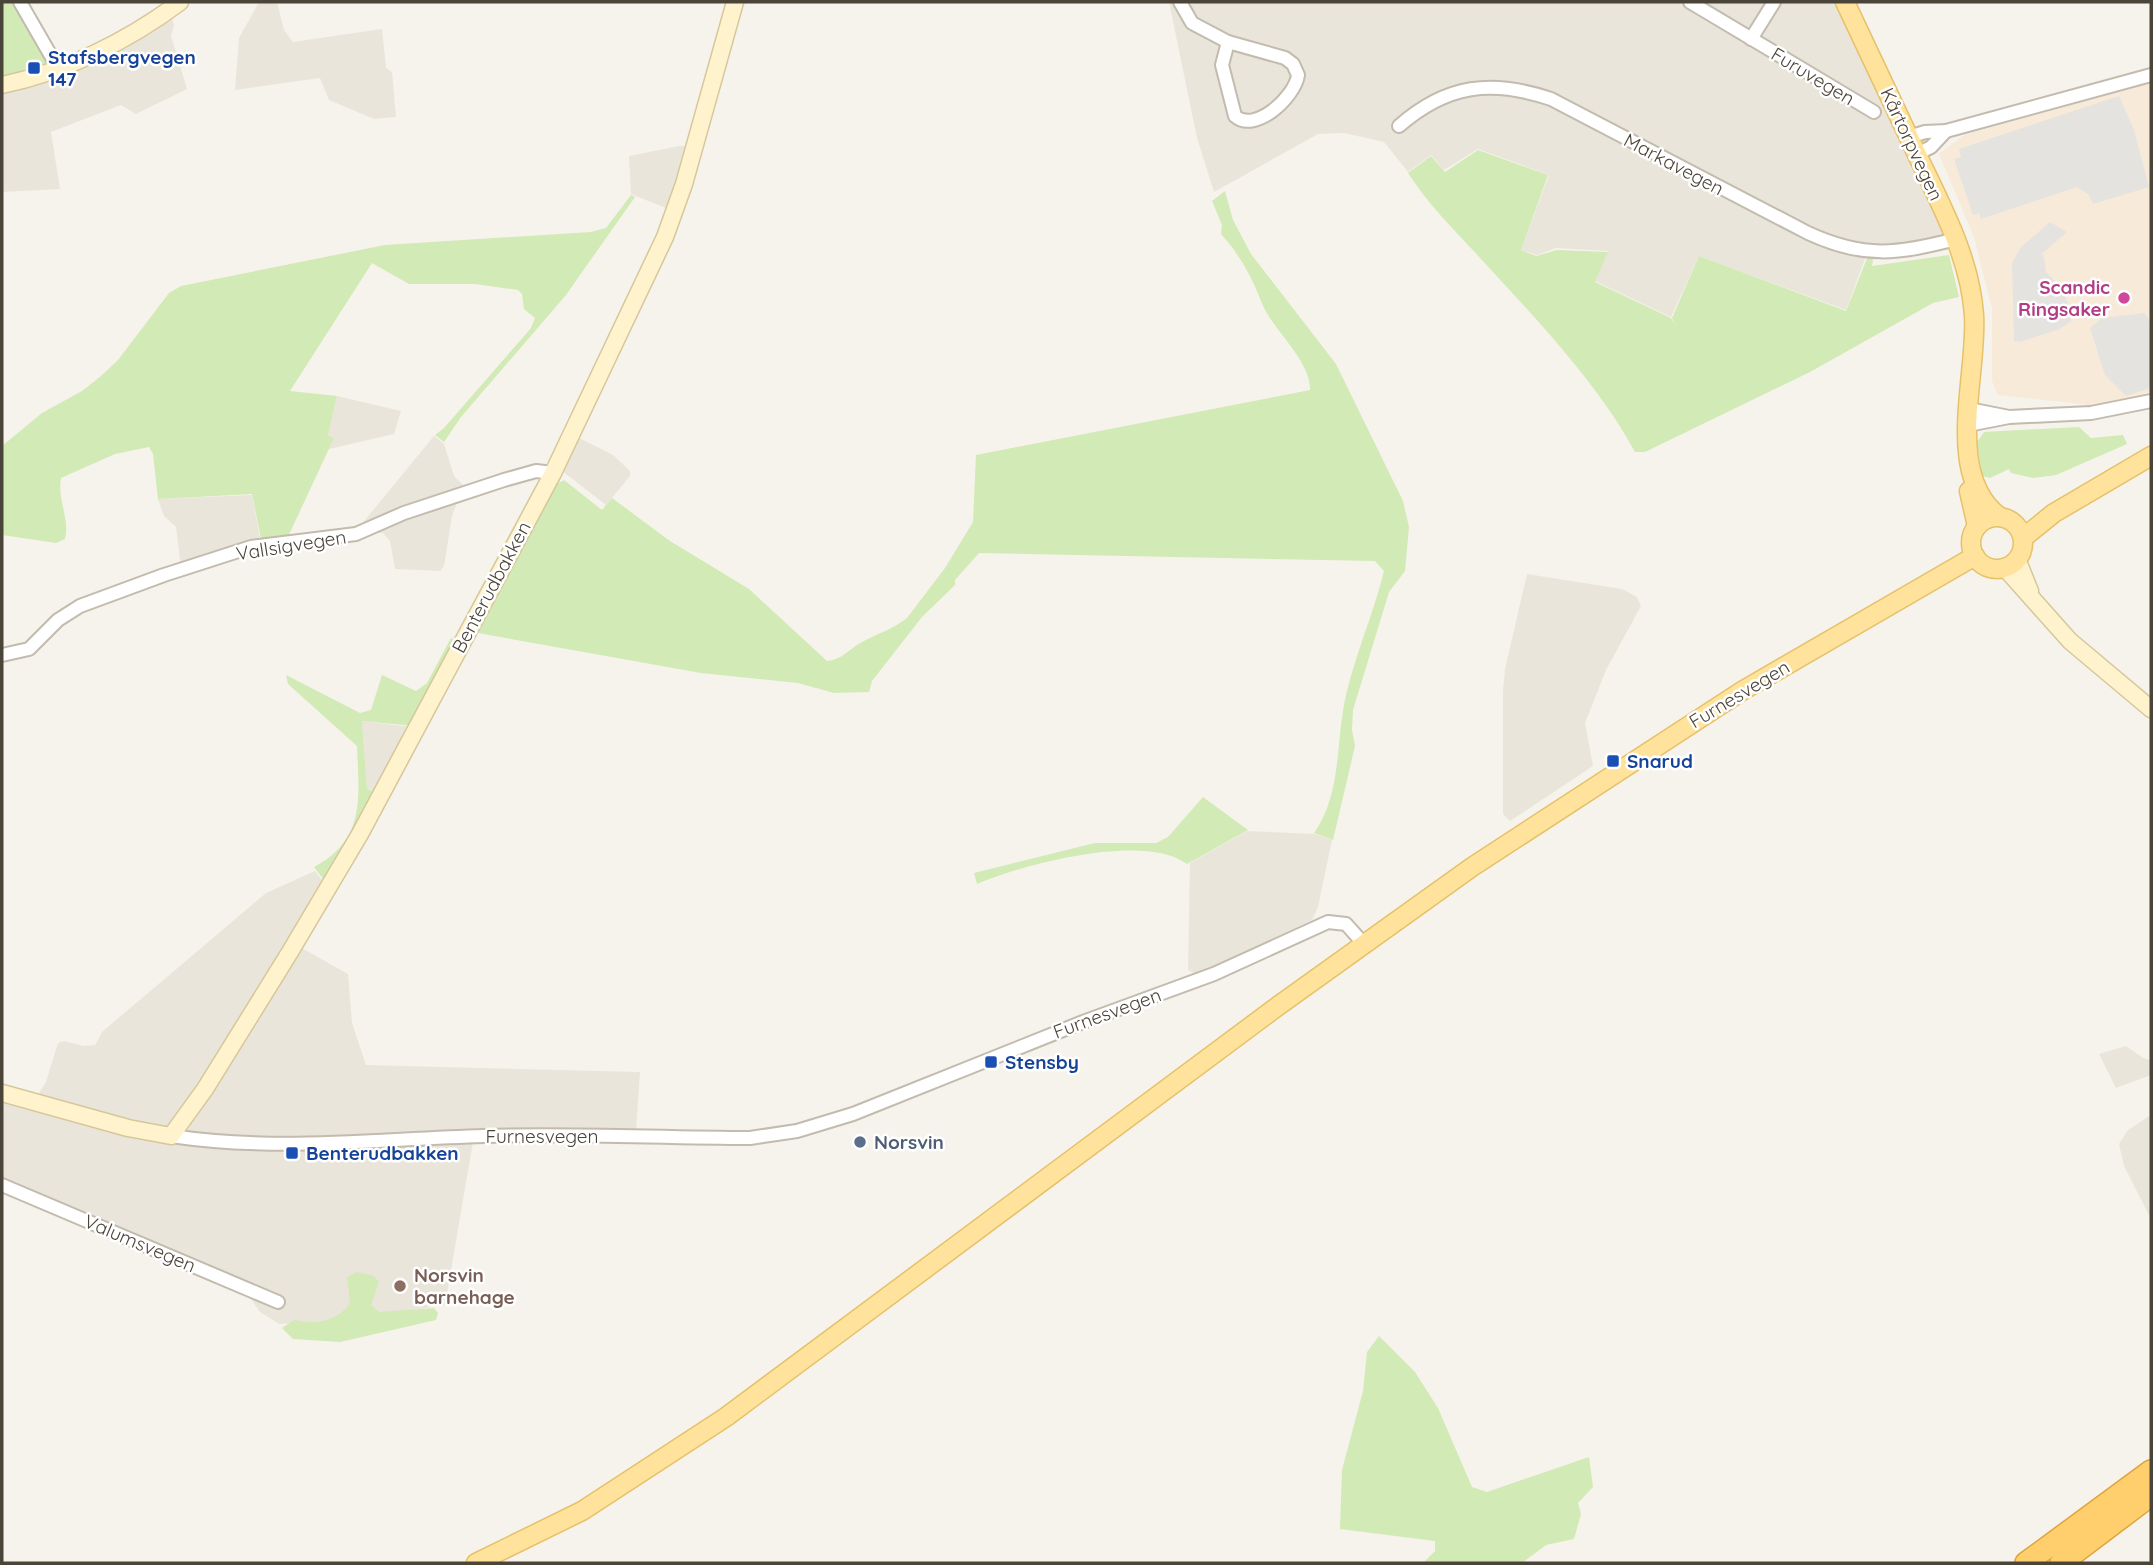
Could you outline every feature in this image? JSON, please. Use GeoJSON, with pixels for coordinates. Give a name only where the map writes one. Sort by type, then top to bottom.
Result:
{"type":"FeatureCollection","features":[{"type":"Feature","properties":{"kind":"highway"},"geometry":{"type":"LineString","coordinates":[[2026,1563],[2151,1471]]}},
{"type":"Feature","properties":{"kind":"highway"},"geometry":{"type":"LineString","coordinates":[[2061,1563],[2151,1496]]}},
{"type":"Feature","properties":{"kind":"main road"},"geometry":{"type":"LineString","coordinates":[[2,85],[58,68],[127,37],[180,2]]}},
{"type":"Feature","properties":{"kind":"main road","name":"Benterudbakken"},"geometry":{"type":"LineString","coordinates":[[171,1136],[205,1089],[360,834],[553,473],[665,237],[684,184],[735,2]]}},
{"type":"Feature","properties":{"kind":"main road","name":"Kårtorpvegen"},"geometry":{"type":"LineString","coordinates":[[1845,2],[1956,239],[1968,290],[1974,334],[1968,456],[1975,483],[1985,504],[2000,517]]}},
{"type":"Feature","properties":{"kind":"main road","name":"Kårtorpvegen"},"geometry":{"type":"LineString","coordinates":[[1968,290],[1957,435],[1978,526]]}},
{"type":"Feature","properties":{"kind":"main road"},"geometry":{"type":"LineString","coordinates":[[2020,532],[2151,456]]}},
{"type":"Feature","properties":{"kind":"main road"},"geometry":{"type":"LineString","coordinates":[[2000,517],[2020,532],[2022,550],[2011,563],[1988,567],[1975,556],[1972,538],[1978,526],[1988,519],[2000,517]]}},
{"type":"Feature","properties":{"kind":"main road","name":"Furnesvegen"},"geometry":{"type":"LineString","coordinates":[[1363,943],[1646,751],[1742,691],[1975,556]]}},
{"type":"Feature","properties":{"kind":"main road"},"geometry":{"type":"LineString","coordinates":[[2011,563],[2032,597],[2084,655],[2151,709]]}},
{"type":"Feature","properties":{"kind":"main road"},"geometry":{"type":"LineString","coordinates":[[476,1563],[582,1511],[646,1473],[726,1417],[1363,943]]}},
{"type":"Feature","properties":{"kind":"main road","name":"Furnesvegen"},"geometry":{"type":"LineString","coordinates":[[2,1093],[128,1128],[171,1136]]}},
{"type":"Feature","properties":{"kind":"street"},"geometry":{"type":"LineString","coordinates":[[20,2],[58,68]]}},
{"type":"Feature","properties":{"kind":"street"},"geometry":{"type":"LineString","coordinates":[[1180,2],[1182,11],[1192,23],[1228,42],[1285,58],[1293,64],[1298,75],[1290,95],[1254,122],[1241,121],[1235,116],[1222,65],[1228,42]]}},
{"type":"Feature","properties":{"kind":"street","name":"Furuvegen"},"geometry":{"type":"LineString","coordinates":[[1690,2],[1874,112]]}},
{"type":"Feature","properties":{"kind":"street","name":"Furuvegen"},"geometry":{"type":"LineString","coordinates":[[1751,39],[1774,2]]}},
{"type":"Feature","properties":{"kind":"street"},"geometry":{"type":"LineString","coordinates":[[1909,137],[1925,132],[1946,131],[2151,75]]}},
{"type":"Feature","properties":{"kind":"street","name":"Markavegen"},"geometry":{"type":"LineString","coordinates":[[1399,126],[1433,102],[1462,90],[1490,86],[1513,88],[1551,99],[1808,233],[1846,248],[1889,253],[1956,239]]}},
{"type":"Feature","properties":{"kind":"street"},"geometry":{"type":"LineString","coordinates":[[1917,154],[1931,147],[1946,131]]}},
{"type":"Feature","properties":{"kind":"street"},"geometry":{"type":"LineString","coordinates":[[1968,417],[2091,413],[2151,401]]}},
{"type":"Feature","properties":{"kind":"street","name":"Vallsigvegen"},"geometry":{"type":"LineString","coordinates":[[2,655],[29,649],[58,620],[80,606],[206,561],[251,547],[346,537],[404,513],[504,480],[536,471],[553,473]]}},
{"type":"Feature","properties":{"kind":"street","name":"Furnesvegen"},"geometry":{"type":"LineString","coordinates":[[171,1136],[245,1145],[294,1146],[488,1136],[750,1139],[776,1135],[820,1125],[878,1104],[1083,1022],[1214,974],[1328,922],[1346,924],[1363,943]]}},
{"type":"Feature","properties":{"kind":"street","name":"Valumsvegen"},"geometry":{"type":"LineString","coordinates":[[2,1185],[278,1301]]}},
{"type":"Feature","properties":{"kind":"shaded area"},"geometry":{"type":"Polygon","coordinates":[[[259,2],[277,2],[284,30],[293,42],[382,29],[386,68],[392,72],[396,117],[374,119],[329,100],[320,78],[235,90],[239,38],[259,2]]]}},
{"type":"Feature","properties":{"kind":"shaded area"},"geometry":{"type":"Polygon","coordinates":[[[1169,2],[1840,2],[1946,235],[1866,256],[1846,310],[1699,256],[1671,317],[1595,281],[1608,251],[1556,248],[1537,255],[1521,250],[1549,175],[1478,149],[1444,170],[1431,155],[1408,172],[1384,142],[1344,133],[1318,134],[1214,192],[1197,138],[1169,2]]]}},
{"type":"Feature","properties":{"kind":"shaded area"},"geometry":{"type":"Polygon","coordinates":[[[171,15],[174,25],[171,36],[187,89],[136,114],[121,105],[51,132],[60,189],[2,192],[2,89],[171,15]]]}},
{"type":"Feature","properties":{"kind":"shaded area"},"geometry":{"type":"Polygon","coordinates":[[[2151,83],[2151,391],[2136,398],[2091,405],[1998,395],[1992,381],[1992,309],[1974,237],[1939,154],[1964,135],[2151,83]]]}},
{"type":"Feature","properties":{"kind":"shaded area"},"geometry":{"type":"Polygon","coordinates":[[[2119,96],[2134,130],[2149,187],[2093,204],[2088,194],[2077,187],[1981,219],[1979,213],[1973,215],[1954,159],[1961,157],[1959,149],[2119,96]]]}},
{"type":"Feature","properties":{"kind":"shaded area"},"geometry":{"type":"Polygon","coordinates":[[[691,146],[671,210],[631,194],[629,156],[691,146]]]}},
{"type":"Feature","properties":{"kind":"shaded area"},"geometry":{"type":"Polygon","coordinates":[[[2050,222],[2067,232],[2029,265],[2042,254],[2046,272],[2065,291],[2071,321],[2060,329],[2020,342],[2014,341],[2012,263],[2021,247],[2050,222]]]}},
{"type":"Feature","properties":{"kind":"shaded area"},"geometry":{"type":"Polygon","coordinates":[[[2145,313],[2151,324],[2151,388],[2126,396],[2105,375],[2090,328],[2102,318],[2145,313]]]}},
{"type":"Feature","properties":{"kind":"shaded area"},"geometry":{"type":"Polygon","coordinates":[[[337,396],[401,411],[394,434],[329,449],[334,438],[328,435],[337,396]]]}},
{"type":"Feature","properties":{"kind":"shaded area"},"geometry":{"type":"Polygon","coordinates":[[[434,436],[444,444],[454,476],[463,485],[466,500],[457,503],[452,516],[444,566],[440,571],[395,569],[390,541],[383,533],[356,531],[434,436]]]}},
{"type":"Feature","properties":{"kind":"shaded area"},"geometry":{"type":"Polygon","coordinates":[[[579,438],[613,455],[630,471],[630,476],[606,505],[561,470],[579,438]]]}},
{"type":"Feature","properties":{"kind":"shaded area"},"geometry":{"type":"Polygon","coordinates":[[[252,495],[261,544],[181,567],[176,527],[164,516],[158,499],[252,495]]]}},
{"type":"Feature","properties":{"kind":"shaded area"},"geometry":{"type":"Polygon","coordinates":[[[1527,574],[1622,589],[1637,597],[1641,606],[1606,670],[1585,723],[1593,766],[1510,821],[1503,814],[1503,691],[1505,669],[1527,574]]]}},
{"type":"Feature","properties":{"kind":"shaded area"},"geometry":{"type":"Polygon","coordinates":[[[362,721],[412,727],[377,791],[367,789],[362,721]]]}},
{"type":"Feature","properties":{"kind":"shaded area"},"geometry":{"type":"Polygon","coordinates":[[[1247,831],[1315,834],[1332,840],[1318,907],[1312,920],[1197,975],[1188,970],[1190,863],[1247,831]]]}},
{"type":"Feature","properties":{"kind":"shaded area"},"geometry":{"type":"Polygon","coordinates":[[[315,871],[325,884],[289,941],[348,974],[352,1023],[366,1065],[640,1072],[636,1131],[473,1142],[445,1305],[348,1320],[279,1324],[260,1312],[248,1295],[2,1192],[2,1085],[38,1095],[46,1082],[58,1043],[64,1041],[83,1046],[95,1045],[102,1032],[266,893],[315,871]]]}},
{"type":"Feature","properties":{"kind":"shaded area"},"geometry":{"type":"Polygon","coordinates":[[[2126,1046],[2143,1058],[2151,1060],[2151,1075],[2116,1088],[2099,1054],[2126,1046]]]}},
{"type":"Feature","properties":{"kind":"shaded area"},"geometry":{"type":"Polygon","coordinates":[[[2151,1115],[2151,1219],[2124,1166],[2119,1144],[2128,1130],[2151,1115]]]}},
{"type":"Feature","properties":{"kind":"green space"},"geometry":{"type":"Polygon","coordinates":[[[2,2],[17,2],[50,63],[48,68],[2,80],[2,2]]]}},
{"type":"Feature","properties":{"kind":"green space"},"geometry":{"type":"Polygon","coordinates":[[[1478,150],[1548,175],[1521,250],[1536,256],[1557,250],[1608,252],[1595,282],[1671,318],[1676,326],[1672,318],[1699,256],[1846,311],[1868,256],[1873,260],[1872,266],[1949,255],[1959,297],[1933,303],[1810,372],[1645,452],[1635,452],[1620,426],[1564,351],[1443,218],[1408,173],[1431,156],[1445,172],[1478,150]]]}},
{"type":"Feature","properties":{"kind":"green space"},"geometry":{"type":"Polygon","coordinates":[[[1225,191],[1233,220],[1251,254],[1336,364],[1403,501],[1409,527],[1405,571],[1389,592],[1353,710],[1352,730],[1355,746],[1333,840],[1314,833],[1330,800],[1347,691],[1384,571],[1375,561],[979,553],[955,580],[955,585],[922,617],[872,681],[869,692],[834,693],[798,683],[701,673],[478,633],[557,484],[564,480],[602,510],[612,498],[670,541],[749,589],[827,661],[832,660],[907,618],[945,568],[973,522],[976,455],[1310,390],[1309,379],[1298,356],[1266,312],[1244,265],[1221,234],[1222,225],[1212,201],[1225,191]]]}},
{"type":"Feature","properties":{"kind":"green space"},"geometry":{"type":"Polygon","coordinates":[[[631,195],[635,197],[566,295],[461,417],[444,442],[435,435],[531,328],[535,318],[524,309],[522,294],[518,290],[475,284],[409,284],[372,263],[290,391],[337,396],[328,435],[334,438],[286,541],[262,544],[252,494],[158,499],[153,454],[149,447],[115,454],[61,478],[65,539],[56,543],[2,535],[2,446],[42,413],[82,391],[101,376],[118,360],[169,293],[181,286],[385,245],[591,232],[606,228],[631,195]]]}},
{"type":"Feature","properties":{"kind":"green space"},"geometry":{"type":"Polygon","coordinates":[[[2079,427],[2091,438],[2123,435],[2127,444],[2056,475],[2033,478],[2011,473],[2009,469],[1990,478],[1982,476],[1977,442],[1984,432],[2079,427]]]}},
{"type":"Feature","properties":{"kind":"green space"},"geometry":{"type":"Polygon","coordinates":[[[451,638],[457,641],[414,726],[362,721],[367,789],[379,793],[326,883],[314,867],[343,844],[356,816],[357,746],[288,684],[286,675],[360,713],[371,710],[382,675],[416,691],[427,683],[451,638]]]}},
{"type":"Feature","properties":{"kind":"green space"},"geometry":{"type":"Polygon","coordinates":[[[1203,797],[1248,830],[1187,864],[1168,855],[1143,851],[1114,851],[1053,860],[977,884],[974,873],[1095,843],[1156,843],[1168,837],[1203,797]]]}},
{"type":"Feature","properties":{"kind":"green space"},"geometry":{"type":"Polygon","coordinates":[[[357,1272],[374,1276],[379,1282],[371,1305],[379,1312],[434,1308],[438,1313],[436,1320],[340,1342],[293,1339],[282,1328],[294,1320],[325,1321],[344,1310],[350,1304],[347,1277],[357,1272]]]}},
{"type":"Feature","properties":{"kind":"green space"},"geometry":{"type":"Polygon","coordinates":[[[1379,1336],[1415,1372],[1438,1408],[1472,1487],[1487,1492],[1589,1457],[1593,1487],[1578,1503],[1581,1514],[1574,1539],[1546,1545],[1522,1563],[1423,1563],[1435,1551],[1435,1541],[1340,1529],[1342,1470],[1363,1391],[1367,1352],[1379,1336]]]}},
{"type":"Feature","properties":{"kind":"place","name":"Stafsbergvegen 147"},"geometry":{"type":"Point","coordinates":[34,68]}},
{"type":"Feature","properties":{"kind":"place","name":"Scandic Ringsaker"},"geometry":{"type":"Point","coordinates":[2124,298]}},
{"type":"Feature","properties":{"kind":"place","name":"Snarud"},"geometry":{"type":"Point","coordinates":[1613,761]}},
{"type":"Feature","properties":{"kind":"place","name":"Stensby"},"geometry":{"type":"Point","coordinates":[991,1062]}},
{"type":"Feature","properties":{"kind":"place","name":"Norsvin"},"geometry":{"type":"Point","coordinates":[860,1142]}},
{"type":"Feature","properties":{"kind":"place","name":"Benterudbakken"},"geometry":{"type":"Point","coordinates":[292,1153]}},
{"type":"Feature","properties":{"kind":"place","name":"Norsvin barnehage"},"geometry":{"type":"Point","coordinates":[400,1286]}}]}
